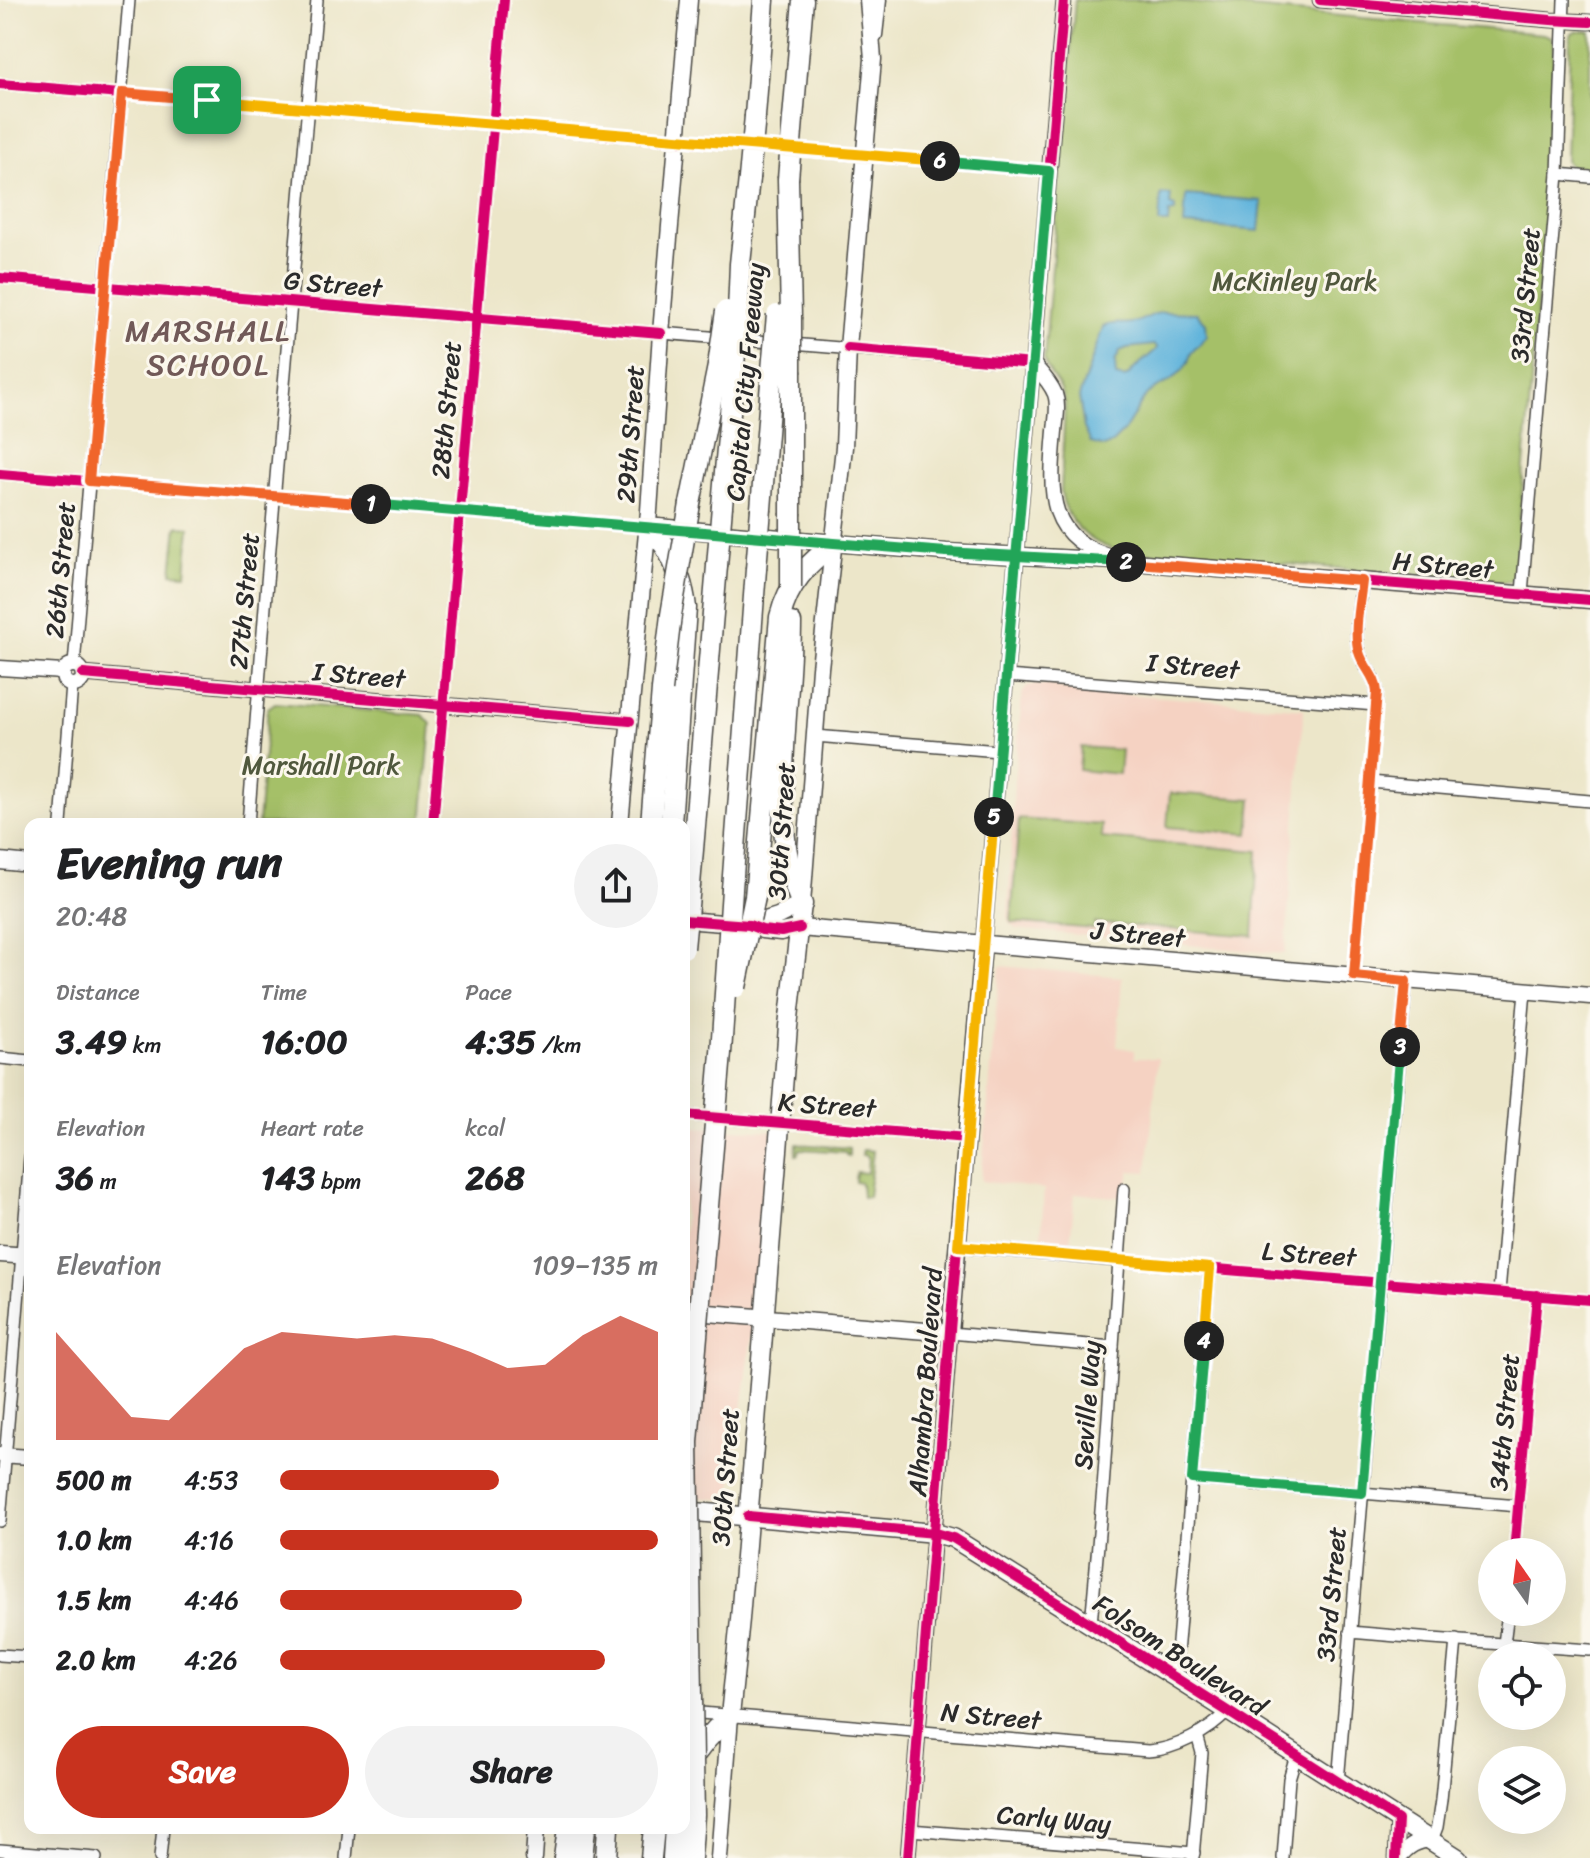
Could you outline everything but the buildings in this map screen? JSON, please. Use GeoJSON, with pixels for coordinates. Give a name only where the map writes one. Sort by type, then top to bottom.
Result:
{"type":"FeatureCollection","features":[{"type":"Feature","properties":{"kind":"highway","name":"Capital City Freeway"},"geometry":{"type":"LineString","coordinates":[[690,885],[722,506],[726,366],[749,178],[764,0]]}},
{"type":"Feature","properties":{"kind":"highway","name":"Capital City Freeway"},"geometry":{"type":"LineString","coordinates":[[690,1418],[721,1053],[761,509],[782,371],[788,179],[803,0]]}},
{"type":"Feature","properties":{"kind":"highway"},"geometry":{"type":"LineString","coordinates":[[651,818],[671,615],[690,504],[726,366]]}},
{"type":"Feature","properties":{"kind":"highway"},"geometry":{"type":"LineString","coordinates":[[782,371],[791,513],[791,658],[783,811],[793,884],[802,904]]}},
{"type":"Feature","properties":{"kind":"highway"},"geometry":{"type":"LineString","coordinates":[[647,526],[665,546],[683,588],[686,608],[671,818]]}},
{"type":"Feature","properties":{"kind":"highway"},"geometry":{"type":"LineString","coordinates":[[721,1053],[755,897],[780,617],[784,600],[801,573],[834,543]]}},
{"type":"Feature","properties":{"kind":"highway"},"geometry":{"type":"LineString","coordinates":[[690,1506],[690,1583]]}},
{"type":"Feature","properties":{"kind":"highway"},"geometry":{"type":"LineString","coordinates":[[690,1665],[694,1815],[691,1858]]}},
{"type":"Feature","properties":{"kind":"highway"},"geometry":{"type":"LineString","coordinates":[[690,1765],[709,1735],[730,1716]]}},
{"type":"Feature","properties":{"kind":"highway"},"geometry":{"type":"LineString","coordinates":[[564,1858],[567,1834]]}},
{"type":"Feature","properties":{"kind":"highway"},"geometry":{"type":"LineString","coordinates":[[582,1858],[584,1834]]}},
{"type":"Feature","properties":{"kind":"highway"},"geometry":{"type":"LineString","coordinates":[[606,1858],[608,1834]]}},
{"type":"Feature","properties":{"kind":"highway"},"geometry":{"type":"LineString","coordinates":[[651,1858],[653,1834]]}},
{"type":"Feature","properties":{"kind":"highway"},"geometry":{"type":"LineString","coordinates":[[673,1858],[675,1834]]}},
{"type":"Feature","properties":{"kind":"main road","name":"29th Street"},"geometry":{"type":"LineString","coordinates":[[621,818],[689,0]]}},
{"type":"Feature","properties":{"kind":"main road"},"geometry":{"type":"LineString","coordinates":[[868,0],[873,59]]}},
{"type":"Feature","properties":{"kind":"main road","name":"30th Street"},"geometry":{"type":"LineString","coordinates":[[719,1858],[788,1027],[800,928],[815,736],[844,447],[848,348],[873,59]]}},
{"type":"Feature","properties":{"kind":"main road","name":"H Street"},"geometry":{"type":"LineString","coordinates":[[647,526],[1590,600]]}},
{"type":"Feature","properties":{"kind":"main road"},"geometry":{"type":"LineString","coordinates":[[0,861],[24,863]]}},
{"type":"Feature","properties":{"kind":"main road"},"geometry":{"type":"LineString","coordinates":[[749,925],[773,919],[802,904]]}},
{"type":"Feature","properties":{"kind":"main road","name":"J Street"},"geometry":{"type":"LineString","coordinates":[[690,920],[749,925],[781,932],[800,928],[1590,996]]}},
{"type":"Feature","properties":{"kind":"main road","name":"Alhambra Boulevard"},"geometry":{"type":"LineString","coordinates":[[950,1333],[983,945]]}},
{"type":"Feature","properties":{"kind":"main road"},"geometry":{"type":"LineString","coordinates":[[0,1254],[24,1256]]}},
{"type":"Feature","properties":{"kind":"main road"},"geometry":{"type":"LineString","coordinates":[[690,1312],[950,1333]]}},
{"type":"Feature","properties":{"kind":"main road","name":"Folsom Boulevard"},"geometry":{"type":"LineString","coordinates":[[690,1511],[935,1533],[953,1538],[1458,1858]]}},
{"type":"Feature","properties":{"kind":"main road"},"geometry":{"type":"LineString","coordinates":[[534,1858],[536,1834]]}},
{"type":"Feature","properties":{"kind":"street","name":"26th Street"},"geometry":{"type":"LineString","coordinates":[[61,818],[129,0]]}},
{"type":"Feature","properties":{"kind":"street","name":"27th Street"},"geometry":{"type":"LineString","coordinates":[[248,818],[317,0]]}},
{"type":"Feature","properties":{"kind":"street","name":"28th Street"},"geometry":{"type":"LineString","coordinates":[[434,818],[504,0]]}},
{"type":"Feature","properties":{"kind":"street","name":"30th Street"},"geometry":{"type":"LineString","coordinates":[[873,59],[879,0]]}},
{"type":"Feature","properties":{"kind":"street","name":"Alhambra Boulevard"},"geometry":{"type":"LineString","coordinates":[[983,945],[1064,0]]}},
{"type":"Feature","properties":{"kind":"street"},"geometry":{"type":"LineString","coordinates":[[1322,0],[1590,22]]}},
{"type":"Feature","properties":{"kind":"street","name":"33rd Street"},"geometry":{"type":"LineString","coordinates":[[1522,593],[1558,174],[1564,0]]}},
{"type":"Feature","properties":{"kind":"street"},"geometry":{"type":"LineString","coordinates":[[0,84],[1049,171]]}},
{"type":"Feature","properties":{"kind":"street"},"geometry":{"type":"LineString","coordinates":[[1558,174],[1590,177]]}},
{"type":"Feature","properties":{"kind":"street","name":"G Street"},"geometry":{"type":"LineString","coordinates":[[0,278],[1033,364]]}},
{"type":"Feature","properties":{"kind":"street"},"geometry":{"type":"LineString","coordinates":[[1033,364],[1048,381],[1056,399],[1052,490],[1061,521],[1082,543],[1108,556],[1133,562]]}},
{"type":"Feature","properties":{"kind":"street","name":"H Street"},"geometry":{"type":"LineString","coordinates":[[0,474],[647,526]]}},
{"type":"Feature","properties":{"kind":"street"},"geometry":{"type":"LineString","coordinates":[[1354,976],[1377,685],[1363,661],[1357,642],[1362,581]]}},
{"type":"Feature","properties":{"kind":"street","name":"I Street"},"geometry":{"type":"LineString","coordinates":[[0,668],[630,721]]}},
{"type":"Feature","properties":{"kind":"street","name":"I Street"},"geometry":{"type":"LineString","coordinates":[[1006,676],[1376,705]]}},
{"type":"Feature","properties":{"kind":"street"},"geometry":{"type":"LineString","coordinates":[[815,736],[999,751]]}},
{"type":"Feature","properties":{"kind":"street"},"geometry":{"type":"LineString","coordinates":[[1370,782],[1590,801]]}},
{"type":"Feature","properties":{"kind":"street","name":"33rd Street"},"geometry":{"type":"LineString","coordinates":[[1338,1782],[1406,981]]}},
{"type":"Feature","properties":{"kind":"street"},"geometry":{"type":"LineString","coordinates":[[1499,1292],[1525,991]]}},
{"type":"Feature","properties":{"kind":"street"},"geometry":{"type":"LineString","coordinates":[[0,1058],[24,1060]]}},
{"type":"Feature","properties":{"kind":"street","name":"K Street"},"geometry":{"type":"LineString","coordinates":[[690,1116],[967,1138]]}},
{"type":"Feature","properties":{"kind":"street","name":"Seville Way"},"geometry":{"type":"LineString","coordinates":[[1091,1624],[1124,1189]]}},
{"type":"Feature","properties":{"kind":"street","name":"L Street"},"geometry":{"type":"LineString","coordinates":[[958,1246],[1590,1300]]}},
{"type":"Feature","properties":{"kind":"street"},"geometry":{"type":"LineString","coordinates":[[1175,1677],[1210,1268]]}},
{"type":"Feature","properties":{"kind":"street"},"geometry":{"type":"LineString","coordinates":[[0,1521],[3,1455],[24,1273]]}},
{"type":"Feature","properties":{"kind":"street","name":"34th Street"},"geometry":{"type":"LineString","coordinates":[[1516,1538],[1537,1295]]}},
{"type":"Feature","properties":{"kind":"street"},"geometry":{"type":"LineString","coordinates":[[950,1333],[1113,1347]]}},
{"type":"Feature","properties":{"kind":"street","name":"Alhambra Boulevard"},"geometry":{"type":"LineString","coordinates":[[908,1858],[950,1333]]}},
{"type":"Feature","properties":{"kind":"street"},"geometry":{"type":"LineString","coordinates":[[3,1455],[24,1457]]}},
{"type":"Feature","properties":{"kind":"street"},"geometry":{"type":"LineString","coordinates":[[1192,1479],[1519,1506]]}},
{"type":"Feature","properties":{"kind":"street"},"geometry":{"type":"LineString","coordinates":[[1350,1632],[1480,1642]]}},
{"type":"Feature","properties":{"kind":"street"},"geometry":{"type":"LineString","coordinates":[[1397,1858],[1412,1844],[1432,1840],[1437,1827],[1456,1640]]}},
{"type":"Feature","properties":{"kind":"street"},"geometry":{"type":"LineString","coordinates":[[1566,1648],[1590,1650]]}},
{"type":"Feature","properties":{"kind":"street"},"geometry":{"type":"LineString","coordinates":[[0,1655],[24,1657]]}},
{"type":"Feature","properties":{"kind":"street","name":"N Street"},"geometry":{"type":"LineString","coordinates":[[690,1712],[1148,1751],[1165,1748],[1197,1735],[1218,1723],[1227,1712]]}},
{"type":"Feature","properties":{"kind":"street"},"geometry":{"type":"LineString","coordinates":[[1194,1856],[1202,1753],[1197,1735]]}},
{"type":"Feature","properties":{"kind":"street"},"geometry":{"type":"LineString","coordinates":[[1283,1858],[1289,1779],[1296,1755]]}},
{"type":"Feature","properties":{"kind":"street"},"geometry":{"type":"LineString","coordinates":[[1397,1858],[1398,1820]]}},
{"type":"Feature","properties":{"kind":"street","name":"Carly Way"},"geometry":{"type":"LineString","coordinates":[[910,1830],[1194,1856]]}},
{"type":"Feature","properties":{"kind":"street"},"geometry":{"type":"LineString","coordinates":[[160,1858],[162,1834]]}},
{"type":"Feature","properties":{"kind":"street"},"geometry":{"type":"LineString","coordinates":[[346,1858],[348,1834]]}},
{"type":"Feature","properties":{"kind":"street"},"geometry":{"type":"LineString","coordinates":[[0,1850],[96,1858]]}},
{"type":"Feature","properties":{"kind":"shaded area"},"geometry":{"type":"Polygon","coordinates":[[[1027,686],[1304,709],[1285,954],[1016,929],[1008,922],[1014,782],[1022,694],[1027,686]]]}},
{"type":"Feature","properties":{"kind":"shaded area"},"geometry":{"type":"Polygon","coordinates":[[[1000,966],[1122,977],[1117,1047],[1134,1050],[1134,1058],[1158,1058],[1147,1172],[1130,1171],[1125,1198],[1075,1193],[1070,1243],[1041,1240],[1044,1189],[981,1181],[1000,966]]]}},
{"type":"Feature","properties":{"kind":"shaded area"},"geometry":{"type":"Polygon","coordinates":[[[690,1127],[774,1131],[764,1244],[730,1500],[690,1497],[690,1127]]]}},
{"type":"Feature","properties":{"kind":"green space","name":"McKinley Park"},"geometry":{"type":"Polygon","coordinates":[[[1075,0],[1162,0],[1552,37],[1548,181],[1515,574],[1510,581],[1116,550],[1087,536],[1073,521],[1061,492],[1065,403],[1044,360],[1075,0]]]}},
{"type":"Feature","properties":{"kind":"green space"},"geometry":{"type":"Polygon","coordinates":[[[1576,31],[1590,31],[1590,170],[1571,167],[1566,161],[1570,40],[1576,31]]]}},
{"type":"Feature","properties":{"kind":"green space"},"geometry":{"type":"Polygon","coordinates":[[[177,526],[190,527],[186,574],[172,573],[177,526]]]}},
{"type":"Feature","properties":{"kind":"green space","name":"Marshall Park"},"geometry":{"type":"Polygon","coordinates":[[[275,703],[423,715],[431,724],[423,818],[259,818],[268,708],[275,703]]]}},
{"type":"Feature","properties":{"kind":"green space"},"geometry":{"type":"Polygon","coordinates":[[[1081,747],[1121,750],[1119,774],[1079,770],[1081,747]]]}},
{"type":"Feature","properties":{"kind":"green space"},"geometry":{"type":"Polygon","coordinates":[[[1170,793],[1252,799],[1249,834],[1167,827],[1170,793]]]}},
{"type":"Feature","properties":{"kind":"green space"},"geometry":{"type":"Polygon","coordinates":[[[1019,819],[1102,825],[1101,838],[1258,851],[1253,936],[1095,923],[1094,929],[1011,922],[1019,819]]]}},
{"type":"Feature","properties":{"kind":"green space"},"geometry":{"type":"Polygon","coordinates":[[[797,1144],[849,1148],[849,1156],[846,1152],[800,1149],[796,1155],[797,1144]]]}},
{"type":"Feature","properties":{"kind":"green space"},"geometry":{"type":"Polygon","coordinates":[[[863,1150],[873,1151],[868,1197],[862,1197],[861,1183],[855,1182],[856,1172],[867,1173],[868,1156],[862,1155],[863,1150]]]}},
{"type":"Feature","properties":{"kind":"water"},"geometry":{"type":"Polygon","coordinates":[[[1161,194],[1171,195],[1170,205],[1175,207],[1175,212],[1169,213],[1168,223],[1159,223],[1161,194]]]}},
{"type":"Feature","properties":{"kind":"water"},"geometry":{"type":"Polygon","coordinates":[[[1186,195],[1262,201],[1259,231],[1184,225],[1186,195]]]}},
{"type":"Feature","properties":{"kind":"water"},"geometry":{"type":"Polygon","coordinates":[[[1160,313],[1197,313],[1206,323],[1207,336],[1191,353],[1183,370],[1147,394],[1124,431],[1112,443],[1104,447],[1091,443],[1084,428],[1079,397],[1103,327],[1127,324],[1160,313]],[[1157,347],[1120,351],[1115,362],[1116,376],[1128,376],[1157,347]]]}},
{"type":"Feature","properties":{"kind":"cycle path"},"geometry":{"type":"LineString","coordinates":[[434,818],[504,0]]}},
{"type":"Feature","properties":{"kind":"cycle path"},"geometry":{"type":"LineString","coordinates":[[908,1858],[1064,0]]}},
{"type":"Feature","properties":{"kind":"cycle path"},"geometry":{"type":"LineString","coordinates":[[1320,0],[1590,22]]}},
{"type":"Feature","properties":{"kind":"cycle path"},"geometry":{"type":"LineString","coordinates":[[0,84],[1049,171]]}},
{"type":"Feature","properties":{"kind":"cycle path"},"geometry":{"type":"LineString","coordinates":[[0,278],[661,333]]}},
{"type":"Feature","properties":{"kind":"cycle path"},"geometry":{"type":"LineString","coordinates":[[848,348],[1033,364]]}},
{"type":"Feature","properties":{"kind":"cycle path"},"geometry":{"type":"LineString","coordinates":[[0,474],[946,552],[1133,562],[1590,600]]}},
{"type":"Feature","properties":{"kind":"cycle path"},"geometry":{"type":"LineString","coordinates":[[83,674],[630,721]]}},
{"type":"Feature","properties":{"kind":"cycle path"},"geometry":{"type":"LineString","coordinates":[[1354,976],[1376,705]]}},
{"type":"Feature","properties":{"kind":"cycle path"},"geometry":{"type":"LineString","coordinates":[[690,920],[749,925],[781,932],[800,928]]}},
{"type":"Feature","properties":{"kind":"cycle path"},"geometry":{"type":"LineString","coordinates":[[690,1115],[967,1138]]}},
{"type":"Feature","properties":{"kind":"cycle path"},"geometry":{"type":"LineString","coordinates":[[1120,1261],[1590,1300]]}},
{"type":"Feature","properties":{"kind":"cycle path"},"geometry":{"type":"LineString","coordinates":[[1515,1538],[1537,1295]]}},
{"type":"Feature","properties":{"kind":"cycle path"},"geometry":{"type":"LineString","coordinates":[[748,1516],[935,1533],[953,1538],[1398,1820],[1396,1858]]}},
{"type":"Feature","properties":{"kind":"district","name":"MARSHALL SCHOOL"},"geometry":{"type":"Point","coordinates":[208,348]}},
{"type":"Feature","properties":{"kind":"route"},"geometry":{"type":"LineString","coordinates":[[207,100],[122,93],[89,481],[946,552],[1016,555],[1133,562],[1362,581],[1357,642],[1363,661],[1377,685],[1377,692],[1354,976],[1406,981],[1362,1493],[1192,1479],[1210,1268],[958,1246],[999,751],[1016,555],[1018,540],[1049,171],[207,100]]}}]}
